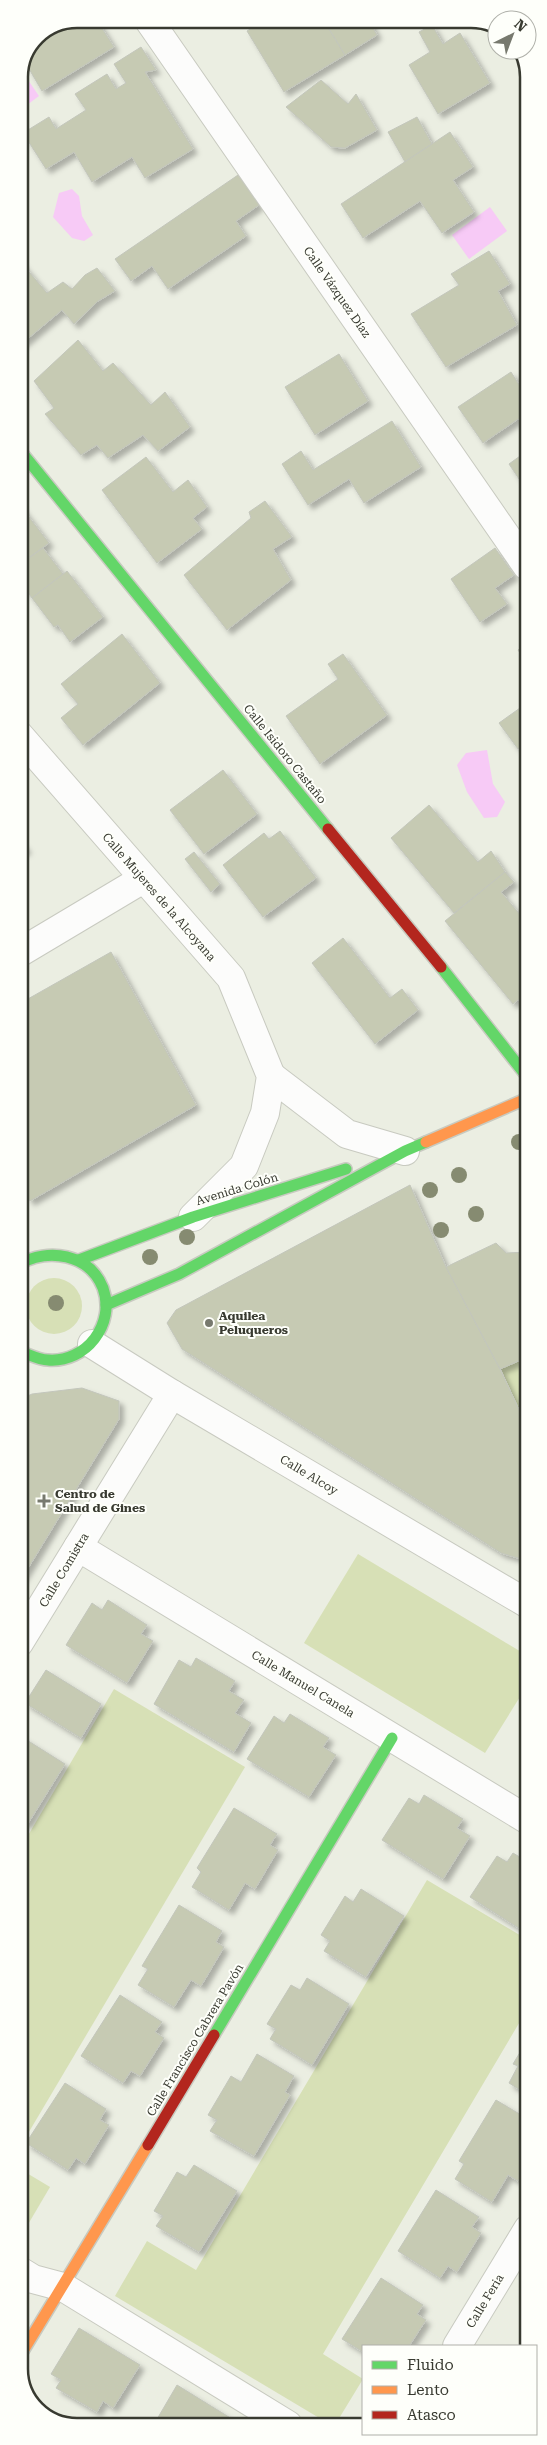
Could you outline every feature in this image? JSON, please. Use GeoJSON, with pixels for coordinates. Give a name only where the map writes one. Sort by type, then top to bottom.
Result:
{"type":"FeatureCollection","features":[{"type":"Feature","properties":{"kind":"street","name":"Calle Vázquez Díaz"},"geometry":{"type":"LineString","coordinates":[[154,28],[520,556]]}},
{"type":"Feature","properties":{"kind":"street","name":"Calle Isidoro Castaño"},"geometry":{"type":"LineString","coordinates":[[28,460],[446,972],[520,1068]]}},
{"type":"Feature","properties":{"kind":"street","name":"Calle Mujeres de la Alcoyana"},"geometry":{"type":"LineString","coordinates":[[28,745],[231,978],[271,1076]]}},
{"type":"Feature","properties":{"kind":"street"},"geometry":{"type":"LineString","coordinates":[[28,948],[143,879]]}},
{"type":"Feature","properties":{"kind":"street"},"geometry":{"type":"LineString","coordinates":[[193,1217],[244,1166],[265,1113],[271,1076],[347,1134],[405,1151]]}},
{"type":"Feature","properties":{"kind":"street","name":"Avenida Colón"},"geometry":{"type":"LineString","coordinates":[[106,1304],[179,1274],[405,1151],[520,1101]]}},
{"type":"Feature","properties":{"kind":"street","name":"Avenida Colón"},"geometry":{"type":"LineString","coordinates":[[79,1260],[193,1217],[405,1151]]}},
{"type":"Feature","properties":{"kind":"street"},"geometry":{"type":"LineString","coordinates":[[28,1259],[34,1256],[48,1254],[64,1255],[79,1260],[92,1272],[102,1287],[106,1304],[105,1319],[92,1344],[80,1355],[65,1360],[49,1362],[28,1356]]}},
{"type":"Feature","properties":{"kind":"street","name":"Calle Alcoy"},"geometry":{"type":"LineString","coordinates":[[92,1344],[172,1394],[520,1599]]}},
{"type":"Feature","properties":{"kind":"street","name":"Calle Comistra"},"geometry":{"type":"LineString","coordinates":[[28,1630],[172,1394]]}},
{"type":"Feature","properties":{"kind":"street","name":"Calle Manuel Canela"},"geometry":{"type":"LineString","coordinates":[[78,1547],[520,1815]]}},
{"type":"Feature","properties":{"kind":"street","name":"Calle Francisco Cabrera Pavón"},"geometry":{"type":"LineString","coordinates":[[28,2343],[64,2287],[392,1738]]}},
{"type":"Feature","properties":{"kind":"street","name":"Calle Feria"},"geometry":{"type":"LineString","coordinates":[[458,2345],[520,2242]]}},
{"type":"Feature","properties":{"kind":"street"},"geometry":{"type":"LineString","coordinates":[[28,2276],[64,2287],[274,2418]]}},
{"type":"Feature","properties":{"kind":"green space"},"geometry":{"type":"Polygon","coordinates":[[[49,1278],[59,1278],[70,1283],[77,1290],[82,1301],[82,1311],[77,1322],[70,1329],[59,1334],[43,1332],[34,1326],[28,1317],[28,1295],[34,1286],[49,1278]]]}},
{"type":"Feature","properties":{"kind":"green space"},"geometry":{"type":"Polygon","coordinates":[[[520,1361],[520,1411],[501,1369],[520,1361]]]}},
{"type":"Feature","properties":{"kind":"green space"},"geometry":{"type":"Polygon","coordinates":[[[358,1554],[520,1651],[520,1697],[485,1753],[304,1643],[358,1554]]]}},
{"type":"Feature","properties":{"kind":"green space"},"geometry":{"type":"Polygon","coordinates":[[[114,1689],[245,1767],[28,2133],[28,1835],[114,1689]]]}},
{"type":"Feature","properties":{"kind":"green space"},"geometry":{"type":"Polygon","coordinates":[[[427,1880],[520,1935],[520,2022],[323,2354],[362,2378],[339,2418],[319,2418],[115,2296],[147,2241],[196,2270],[427,1880]]]}},
{"type":"Feature","properties":{"kind":"green space"},"geometry":{"type":"Polygon","coordinates":[[[28,2174],[50,2187],[28,2224],[28,2174]]]}},
{"type":"Feature","properties":{"kind":"shaded area"},"geometry":{"type":"Polygon","coordinates":[[[28,80],[39,96],[28,104],[28,80]]]}},
{"type":"Feature","properties":{"kind":"shaded area"},"geometry":{"type":"Polygon","coordinates":[[[72,189],[79,196],[82,216],[93,235],[84,241],[72,238],[53,217],[59,193],[72,189]]]}},
{"type":"Feature","properties":{"kind":"shaded area"},"geometry":{"type":"Polygon","coordinates":[[[490,207],[507,231],[469,259],[452,235],[490,207]]]}},
{"type":"Feature","properties":{"kind":"shaded area"},"geometry":{"type":"Polygon","coordinates":[[[487,750],[493,784],[505,802],[497,817],[484,818],[467,792],[457,765],[466,753],[487,750]]]}},
{"type":"Feature","properties":{"kind":"building"},"geometry":{"type":"Polygon","coordinates":[[[67,28],[102,28],[114,47],[42,91],[28,67],[36,49],[42,42],[49,36],[67,28]]]}},
{"type":"Feature","properties":{"kind":"building"},"geometry":{"type":"Polygon","coordinates":[[[252,28],[328,28],[345,55],[284,92],[247,31],[252,28]]]}},
{"type":"Feature","properties":{"kind":"building"},"geometry":{"type":"Polygon","coordinates":[[[328,28],[373,28],[377,35],[345,55],[328,28]]]}},
{"type":"Feature","properties":{"kind":"building"},"geometry":{"type":"Polygon","coordinates":[[[426,28],[434,28],[443,44],[460,33],[490,83],[438,114],[409,65],[430,52],[419,32],[426,28]]]}},
{"type":"Feature","properties":{"kind":"building"},"geometry":{"type":"Polygon","coordinates":[[[141,47],[156,70],[145,72],[193,149],[145,178],[132,157],[92,182],[74,152],[46,169],[28,141],[28,130],[49,117],[56,129],[86,110],[75,94],[107,74],[116,89],[126,83],[114,64],[141,47]]]}},
{"type":"Feature","properties":{"kind":"building"},"geometry":{"type":"Polygon","coordinates":[[[321,80],[348,104],[356,94],[377,130],[345,148],[331,147],[286,107],[321,80]]]}},
{"type":"Feature","properties":{"kind":"building"},"geometry":{"type":"Polygon","coordinates":[[[417,117],[432,144],[405,162],[388,132],[417,117]]]}},
{"type":"Feature","properties":{"kind":"building"},"geometry":{"type":"Polygon","coordinates":[[[450,132],[473,167],[453,180],[474,212],[442,233],[420,201],[363,238],[341,204],[450,132]]]}},
{"type":"Feature","properties":{"kind":"building"},"geometry":{"type":"Polygon","coordinates":[[[238,175],[259,205],[236,221],[246,236],[168,289],[152,266],[131,281],[115,259],[238,175]]]}},
{"type":"Feature","properties":{"kind":"building"},"geometry":{"type":"Polygon","coordinates":[[[489,251],[510,284],[498,291],[517,325],[446,367],[411,314],[459,285],[451,274],[489,251]]]}},
{"type":"Feature","properties":{"kind":"building"},"geometry":{"type":"Polygon","coordinates":[[[97,268],[115,291],[98,301],[74,324],[62,310],[28,338],[28,271],[47,293],[63,282],[72,289],[85,275],[97,268]]]}},
{"type":"Feature","properties":{"kind":"building"},"geometry":{"type":"Polygon","coordinates":[[[78,340],[103,371],[113,363],[151,405],[165,392],[190,427],[158,451],[143,435],[108,458],[97,445],[81,455],[45,414],[54,408],[34,381],[78,340]]]}},
{"type":"Feature","properties":{"kind":"building"},"geometry":{"type":"Polygon","coordinates":[[[339,354],[368,401],[315,435],[285,387],[339,354]]]}},
{"type":"Feature","properties":{"kind":"building"},"geometry":{"type":"Polygon","coordinates":[[[511,372],[520,386],[520,418],[483,443],[458,407],[511,372]]]}},
{"type":"Feature","properties":{"kind":"building"},"geometry":{"type":"Polygon","coordinates":[[[392,421],[421,467],[364,503],[349,479],[308,505],[282,464],[301,451],[313,470],[392,421]]]}},
{"type":"Feature","properties":{"kind":"building"},"geometry":{"type":"Polygon","coordinates":[[[520,456],[520,480],[509,464],[520,456]]]}},
{"type":"Feature","properties":{"kind":"building"},"geometry":{"type":"Polygon","coordinates":[[[146,457],[173,492],[188,480],[207,507],[193,518],[202,529],[157,563],[102,490],[146,457]]]}},
{"type":"Feature","properties":{"kind":"building"},"geometry":{"type":"Polygon","coordinates":[[[265,501],[292,537],[273,549],[291,580],[227,630],[184,575],[251,518],[249,512],[265,501]]]}},
{"type":"Feature","properties":{"kind":"building"},"geometry":{"type":"Polygon","coordinates":[[[28,516],[49,543],[28,558],[28,516]]]}},
{"type":"Feature","properties":{"kind":"building"},"geometry":{"type":"Polygon","coordinates":[[[43,548],[63,574],[32,598],[28,593],[28,559],[43,548]]]}},
{"type":"Feature","properties":{"kind":"building"},"geometry":{"type":"Polygon","coordinates":[[[495,548],[514,575],[495,588],[507,604],[480,622],[451,579],[495,548]]]}},
{"type":"Feature","properties":{"kind":"building"},"geometry":{"type":"Polygon","coordinates":[[[67,571],[103,617],[70,642],[58,625],[54,627],[32,598],[67,571]]]}},
{"type":"Feature","properties":{"kind":"building"},"geometry":{"type":"Polygon","coordinates":[[[122,634],[160,683],[83,745],[61,718],[78,704],[61,684],[122,634]]]}},
{"type":"Feature","properties":{"kind":"building"},"geometry":{"type":"Polygon","coordinates":[[[343,654],[387,715],[320,764],[286,716],[338,679],[328,664],[343,654]]]}},
{"type":"Feature","properties":{"kind":"building"},"geometry":{"type":"Polygon","coordinates":[[[520,708],[520,748],[518,749],[499,723],[520,708]]]}},
{"type":"Feature","properties":{"kind":"building"},"geometry":{"type":"Polygon","coordinates":[[[223,770],[257,814],[204,854],[170,810],[223,770]]]}},
{"type":"Feature","properties":{"kind":"building"},"geometry":{"type":"Polygon","coordinates":[[[429,805],[478,862],[491,851],[505,872],[454,913],[391,838],[429,805]]]}},
{"type":"Feature","properties":{"kind":"building"},"geometry":{"type":"Polygon","coordinates":[[[280,831],[316,878],[263,917],[223,865],[264,833],[269,839],[280,831]]]}},
{"type":"Feature","properties":{"kind":"building"},"geometry":{"type":"Polygon","coordinates":[[[194,852],[220,884],[211,892],[185,859],[194,852]]]}},
{"type":"Feature","properties":{"kind":"building"},"geometry":{"type":"Polygon","coordinates":[[[505,872],[514,882],[501,892],[520,915],[520,998],[513,1004],[445,921],[505,872]]]}},
{"type":"Feature","properties":{"kind":"building"},"geometry":{"type":"Polygon","coordinates":[[[343,938],[390,998],[402,989],[418,1010],[375,1044],[312,963],[343,938]]]}},
{"type":"Feature","properties":{"kind":"building"},"geometry":{"type":"Polygon","coordinates":[[[111,952],[196,1105],[30,1201],[28,1198],[28,999],[111,952]]]}},
{"type":"Feature","properties":{"kind":"building"},"geometry":{"type":"Polygon","coordinates":[[[410,1185],[446,1267],[500,1369],[520,1412],[520,1559],[501,1553],[182,1349],[167,1323],[176,1310],[410,1185]]]}},
{"type":"Feature","properties":{"kind":"building"},"geometry":{"type":"Polygon","coordinates":[[[496,1243],[506,1253],[520,1252],[520,1360],[500,1369],[446,1267],[496,1243]]]}},
{"type":"Feature","properties":{"kind":"building","name":"Centro de Salud de Gines"},"geometry":{"type":"Polygon","coordinates":[[[82,1388],[119,1401],[119,1419],[28,1568],[28,1396],[82,1388]]]}},
{"type":"Feature","properties":{"kind":"building"},"geometry":{"type":"Polygon","coordinates":[[[108,1600],[147,1625],[141,1634],[153,1641],[127,1683],[66,1645],[92,1603],[102,1610],[108,1600]]]}},
{"type":"Feature","properties":{"kind":"building"},"geometry":{"type":"Polygon","coordinates":[[[196,1658],[235,1681],[229,1691],[244,1700],[235,1713],[251,1723],[234,1752],[154,1704],[179,1660],[191,1667],[196,1658]]]}},
{"type":"Feature","properties":{"kind":"building"},"geometry":{"type":"Polygon","coordinates":[[[46,1670],[101,1704],[81,1738],[28,1705],[28,1698],[46,1670]]]}},
{"type":"Feature","properties":{"kind":"building"},"geometry":{"type":"Polygon","coordinates":[[[290,1714],[329,1738],[323,1747],[336,1755],[309,1797],[247,1759],[274,1716],[284,1723],[290,1714]]]}},
{"type":"Feature","properties":{"kind":"building"},"geometry":{"type":"Polygon","coordinates":[[[28,1741],[65,1764],[28,1823],[28,1741]]]}},
{"type":"Feature","properties":{"kind":"building"},"geometry":{"type":"Polygon","coordinates":[[[424,1795],[463,1819],[457,1828],[470,1836],[443,1879],[382,1840],[409,1798],[419,1804],[424,1795]]]}},
{"type":"Feature","properties":{"kind":"building"},"geometry":{"type":"Polygon","coordinates":[[[234,1808],[277,1834],[270,1845],[278,1850],[255,1889],[245,1883],[229,1910],[192,1887],[201,1872],[197,1868],[234,1808]]]}},
{"type":"Feature","properties":{"kind":"building"},"geometry":{"type":"Polygon","coordinates":[[[513,1853],[520,1857],[520,1929],[470,1897],[497,1856],[507,1862],[513,1853]]]}},
{"type":"Feature","properties":{"kind":"building"},"geometry":{"type":"Polygon","coordinates":[[[361,1889],[404,1916],[366,1977],[324,1951],[330,1941],[321,1935],[345,1896],[353,1902],[361,1889]]]}},
{"type":"Feature","properties":{"kind":"building"},"geometry":{"type":"Polygon","coordinates":[[[179,1905],[222,1931],[216,1942],[224,1947],[201,1986],[191,1980],[174,2007],[138,1985],[148,1969],[142,1966],[179,1905]]]}},
{"type":"Feature","properties":{"kind":"building"},"geometry":{"type":"Polygon","coordinates":[[[307,1978],[349,2004],[312,2065],[270,2039],[276,2029],[267,2024],[291,1985],[300,1990],[307,1978]]]}},
{"type":"Feature","properties":{"kind":"building"},"geometry":{"type":"Polygon","coordinates":[[[120,1995],[162,2022],[155,2032],[164,2038],[140,2076],[131,2071],[123,2083],[81,2056],[120,1995]]]}},
{"type":"Feature","properties":{"kind":"building"},"geometry":{"type":"Polygon","coordinates":[[[520,2052],[520,2090],[509,2083],[518,2066],[513,2064],[520,2052]]]}},
{"type":"Feature","properties":{"kind":"building"},"geometry":{"type":"Polygon","coordinates":[[[257,2054],[294,2076],[285,2092],[290,2095],[254,2156],[210,2131],[217,2120],[208,2115],[231,2076],[241,2082],[257,2054]]]}},
{"type":"Feature","properties":{"kind":"building"},"geometry":{"type":"Polygon","coordinates":[[[65,2083],[106,2109],[100,2120],[109,2125],[85,2164],[76,2158],[68,2170],[28,2144],[28,2140],[65,2083]]]}},
{"type":"Feature","properties":{"kind":"building"},"geometry":{"type":"Polygon","coordinates":[[[496,2100],[520,2114],[520,2178],[518,2181],[508,2175],[492,2202],[455,2179],[464,2164],[459,2161],[496,2100]]]}},
{"type":"Feature","properties":{"kind":"building"},"geometry":{"type":"Polygon","coordinates":[[[194,2165],[237,2191],[199,2252],[156,2226],[163,2216],[154,2211],[177,2172],[186,2177],[194,2165]]]}},
{"type":"Feature","properties":{"kind":"building"},"geometry":{"type":"Polygon","coordinates":[[[436,2190],[479,2217],[472,2227],[481,2233],[457,2272],[448,2266],[440,2278],[398,2251],[436,2190]]]}},
{"type":"Feature","properties":{"kind":"building"},"geometry":{"type":"Polygon","coordinates":[[[381,2278],[423,2305],[417,2314],[426,2320],[410,2345],[362,2345],[362,2351],[342,2339],[381,2278]]]}},
{"type":"Feature","properties":{"kind":"building"},"geometry":{"type":"Polygon","coordinates":[[[79,2328],[140,2365],[113,2408],[103,2401],[97,2412],[56,2388],[61,2380],[51,2374],[79,2328]]]}},
{"type":"Feature","properties":{"kind":"building"},"geometry":{"type":"Polygon","coordinates":[[[177,2385],[230,2417],[158,2417],[177,2385]]]}},
{"type":"Feature","properties":{"kind":"traffic: fast"},"geometry":{"type":"LineString","coordinates":[[28,460],[328,829]]}},
{"type":"Feature","properties":{"kind":"traffic: fast"},"geometry":{"type":"LineString","coordinates":[[441,967],[520,1068]]}},
{"type":"Feature","properties":{"kind":"traffic: fast"},"geometry":{"type":"LineString","coordinates":[[106,1305],[179,1274],[405,1151],[426,1142]]}},
{"type":"Feature","properties":{"kind":"traffic: fast"},"geometry":{"type":"LineString","coordinates":[[79,1260],[193,1217],[346,1169]]}},
{"type":"Feature","properties":{"kind":"traffic: fast"},"geometry":{"type":"LineString","coordinates":[[28,1260],[55,1255],[78,1261],[97,1276],[103,1288],[106,1302],[105,1315],[101,1327],[95,1339],[86,1348],[62,1359],[45,1360],[28,1354]]}},
{"type":"Feature","properties":{"kind":"traffic: fast"},"geometry":{"type":"LineString","coordinates":[[214,2035],[392,1738]]}},
{"type":"Feature","properties":{"kind":"traffic: slow"},"geometry":{"type":"LineString","coordinates":[[426,1142],[520,1101]]}},
{"type":"Feature","properties":{"kind":"traffic: slow"},"geometry":{"type":"LineString","coordinates":[[28,2343],[148,2145]]}},
{"type":"Feature","properties":{"kind":"traffic: jam"},"geometry":{"type":"LineString","coordinates":[[328,829],[441,967]]}},
{"type":"Feature","properties":{"kind":"traffic: jam"},"geometry":{"type":"LineString","coordinates":[[148,2145],[214,2035]]}},
{"type":"Feature","properties":{"kind":"place","name":"Aquilea Peluqueros"},"geometry":{"type":"Point","coordinates":[209,1323]}},
{"type":"Feature","properties":{"kind":"place","name":"Centro de Salud de Gines"},"geometry":{"type":"Point","coordinates":[44,1501]}}]}
